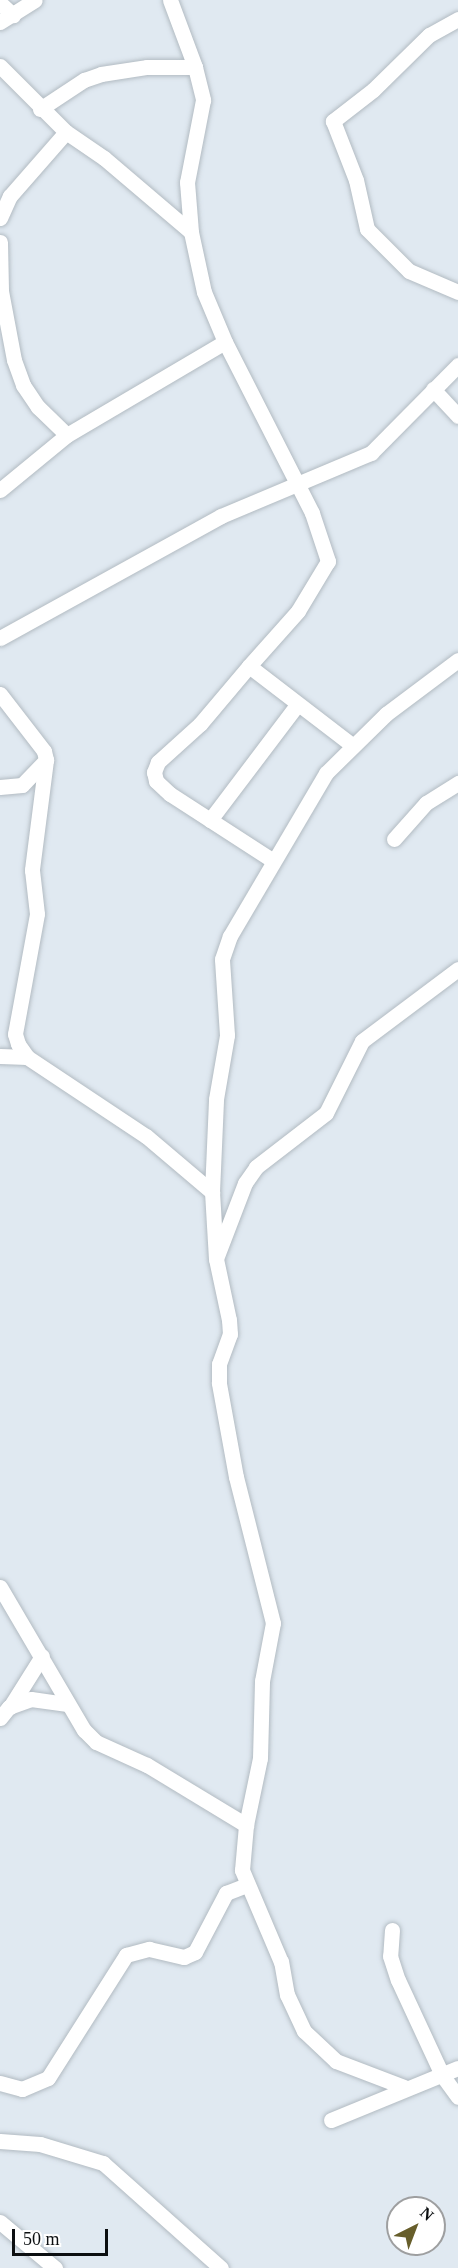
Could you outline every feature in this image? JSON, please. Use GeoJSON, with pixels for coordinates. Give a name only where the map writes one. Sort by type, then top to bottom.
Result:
{"type":"FeatureCollection","features":[{"type":"Feature","properties":{"kind":"street"},"geometry":{"type":"LineString","coordinates":[[0,3],[7,18],[35,0]]}},
{"type":"Feature","properties":{"kind":"street"},"geometry":{"type":"LineString","coordinates":[[170,0],[195,67],[203,113],[187,182],[192,232],[204,292],[225,342],[297,482],[328,561],[298,611],[200,724],[158,762],[154,772],[156,781],[170,794],[272,860]]}},
{"type":"Feature","properties":{"kind":"street"},"geometry":{"type":"LineString","coordinates":[[458,19],[429,35],[373,90],[333,121],[356,180],[367,229],[409,271],[441,288],[458,292]]}},
{"type":"Feature","properties":{"kind":"street"},"geometry":{"type":"LineString","coordinates":[[0,66],[40,109],[66,132],[104,158],[192,232]]}},
{"type":"Feature","properties":{"kind":"street"},"geometry":{"type":"LineString","coordinates":[[40,109],[84,80],[101,74],[147,68],[195,67]]}},
{"type":"Feature","properties":{"kind":"street"},"geometry":{"type":"LineString","coordinates":[[0,218],[10,196],[66,132]]}},
{"type":"Feature","properties":{"kind":"street"},"geometry":{"type":"LineString","coordinates":[[0,242],[1,291],[14,360],[23,385],[38,407],[67,435]]}},
{"type":"Feature","properties":{"kind":"street"},"geometry":{"type":"LineString","coordinates":[[0,490],[67,435],[225,342]]}},
{"type":"Feature","properties":{"kind":"street"},"geometry":{"type":"LineString","coordinates":[[0,638],[221,516],[297,482],[371,453],[458,365]]}},
{"type":"Feature","properties":{"kind":"street"},"geometry":{"type":"LineString","coordinates":[[433,389],[458,416]]}},
{"type":"Feature","properties":{"kind":"street"},"geometry":{"type":"LineString","coordinates":[[404,2087],[336,2061],[304,2031],[287,1995],[281,1962],[242,1870],[246,1825],[260,1758],[262,1681],[273,1623],[236,1477],[219,1383],[219,1364],[230,1334],[230,1320],[216,1259],[212,1192],[216,1100],[227,1035],[222,959],[234,928],[272,860],[326,773],[352,745],[458,660]]}},
{"type":"Feature","properties":{"kind":"street"},"geometry":{"type":"LineString","coordinates":[[249,666],[352,745]]}},
{"type":"Feature","properties":{"kind":"street"},"geometry":{"type":"LineString","coordinates":[[0,694],[39,744],[46,760],[32,870],[35,933],[15,1034],[27,1057],[146,1136],[212,1192]]}},
{"type":"Feature","properties":{"kind":"street"},"geometry":{"type":"LineString","coordinates":[[210,820],[297,705]]}},
{"type":"Feature","properties":{"kind":"street"},"geometry":{"type":"LineString","coordinates":[[0,787],[22,785],[46,760]]}},
{"type":"Feature","properties":{"kind":"street"},"geometry":{"type":"LineString","coordinates":[[394,839],[426,803],[458,783]]}},
{"type":"Feature","properties":{"kind":"street"},"geometry":{"type":"LineString","coordinates":[[216,1259],[245,1183],[256,1167],[326,1113],[362,1041],[458,969]]}},
{"type":"Feature","properties":{"kind":"street"},"geometry":{"type":"LineString","coordinates":[[0,1056],[27,1057]]}},
{"type":"Feature","properties":{"kind":"street"},"geometry":{"type":"LineString","coordinates":[[0,1587],[42,1656],[66,1704],[96,1742],[147,1765],[246,1825]]}},
{"type":"Feature","properties":{"kind":"street"},"geometry":{"type":"LineString","coordinates":[[5,1712],[42,1656]]}},
{"type":"Feature","properties":{"kind":"street"},"geometry":{"type":"LineString","coordinates":[[5,1712],[44,1698],[66,1704]]}},
{"type":"Feature","properties":{"kind":"street"},"geometry":{"type":"LineString","coordinates":[[0,2083],[22,2090],[48,2078],[126,1955],[149,1949],[184,1957],[195,1952],[226,1893],[247,1885]]}},
{"type":"Feature","properties":{"kind":"street"},"geometry":{"type":"LineString","coordinates":[[392,1930],[390,1956],[398,1980],[442,2074],[458,2097]]}},
{"type":"Feature","properties":{"kind":"street"},"geometry":{"type":"LineString","coordinates":[[331,2120],[404,2087],[458,2067]]}},
{"type":"Feature","properties":{"kind":"street"},"geometry":{"type":"LineString","coordinates":[[0,2141],[40,2144],[103,2163],[221,2268]]}},
{"type":"Feature","properties":{"kind":"street"},"geometry":{"type":"LineString","coordinates":[[0,2222],[55,2268]]}}]}
